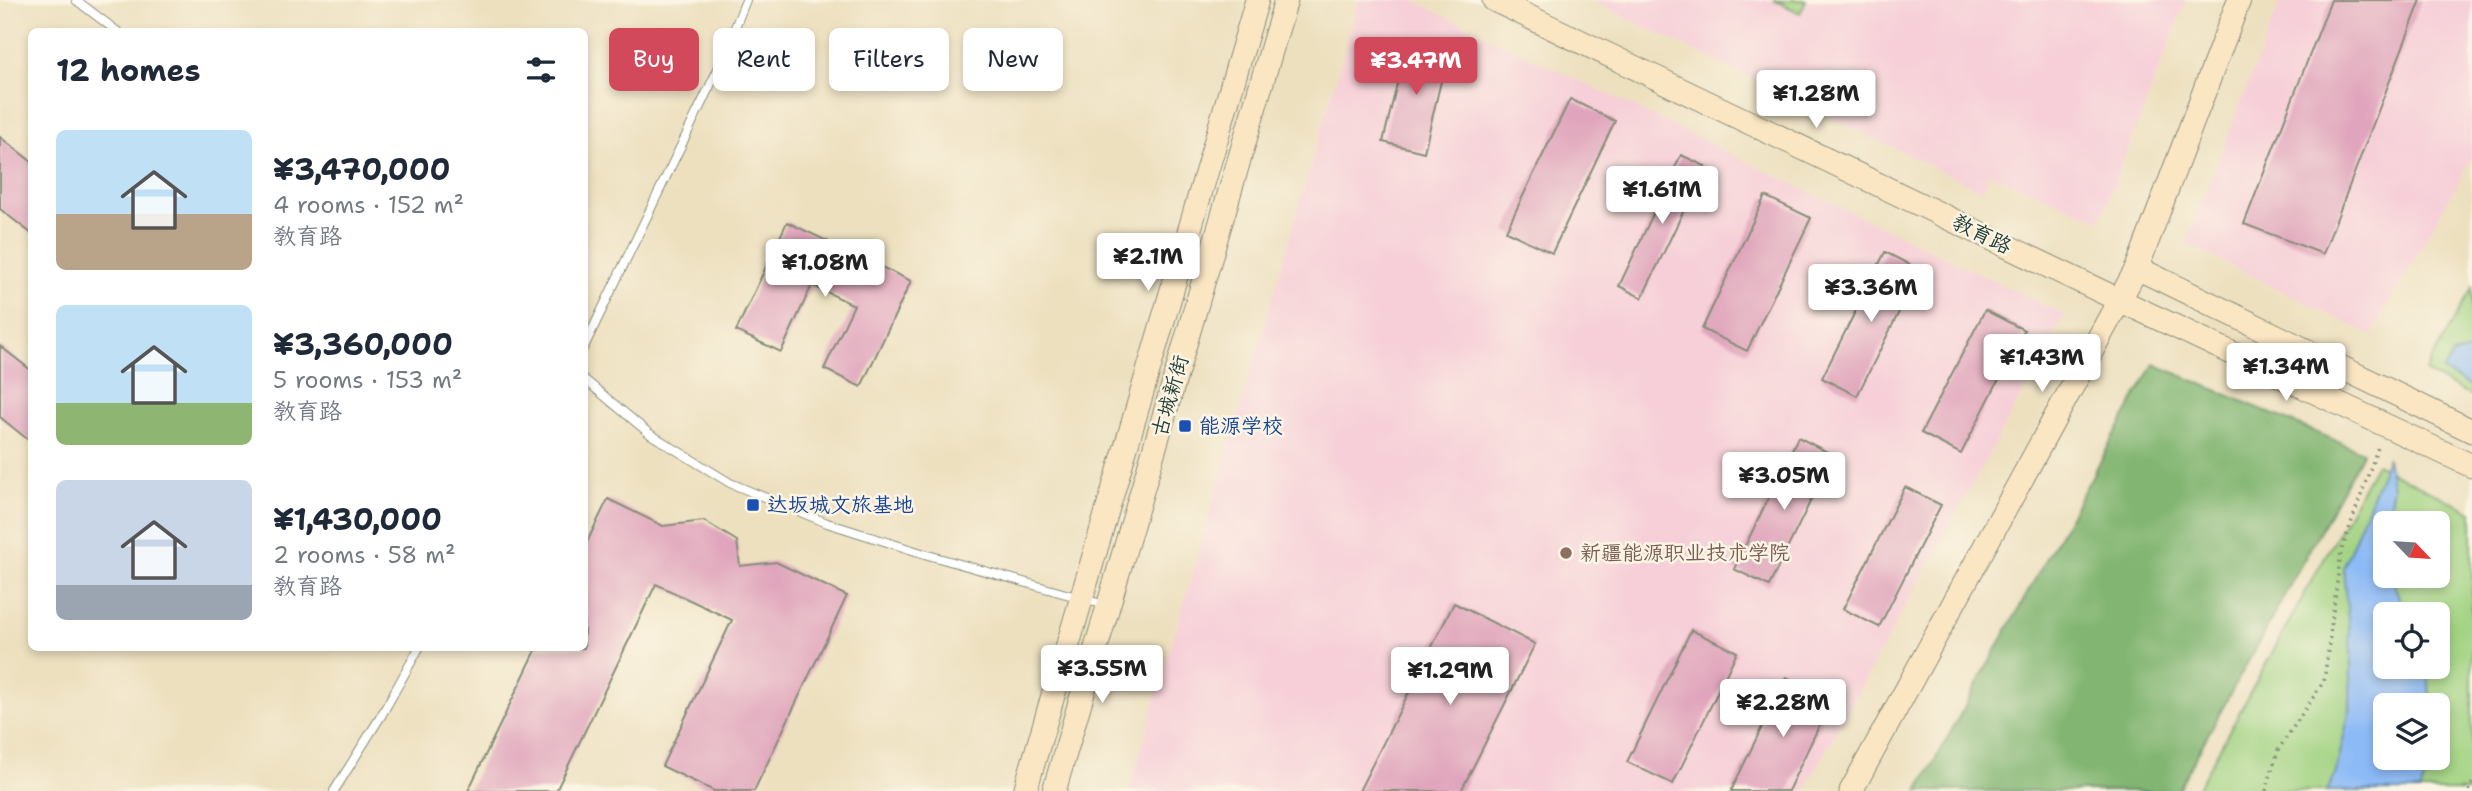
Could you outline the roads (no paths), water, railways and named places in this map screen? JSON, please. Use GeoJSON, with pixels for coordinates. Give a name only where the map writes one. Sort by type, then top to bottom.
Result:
{"type":"FeatureCollection","features":[{"type":"Feature","properties":{"kind":"street","name":"古城新街"},"geometry":{"type":"LineString","coordinates":[[1025,791],[1257,0]]}},
{"type":"Feature","properties":{"kind":"street","name":"古城新街"},"geometry":{"type":"LineString","coordinates":[[1054,791],[1286,0]]}},
{"type":"Feature","properties":{"kind":"street","name":"教育路"},"geometry":{"type":"LineString","coordinates":[[1494,0],[2472,466]]}},
{"type":"Feature","properties":{"kind":"street"},"geometry":{"type":"LineString","coordinates":[[1851,791],[2137,268],[2239,0]]}},
{"type":"Feature","properties":{"kind":"street"},"geometry":{"type":"LineString","coordinates":[[2137,268],[2472,431]]}},
{"type":"Feature","properties":{"kind":"lane"},"geometry":{"type":"LineString","coordinates":[[76,0],[113,28]]}},
{"type":"Feature","properties":{"kind":"lane"},"geometry":{"type":"LineString","coordinates":[[588,339],[719,66],[746,0]]}},
{"type":"Feature","properties":{"kind":"lane"},"geometry":{"type":"LineString","coordinates":[[588,382],[650,434],[730,484],[852,531],[1108,606]]}},
{"type":"Feature","properties":{"kind":"lane"},"geometry":{"type":"LineString","coordinates":[[334,791],[417,651]]}},
{"type":"Feature","properties":{"kind":"water"},"geometry":{"type":"Polygon","coordinates":[[[2472,349],[2472,387],[2442,371],[2453,355],[2472,349]]]}},
{"type":"Feature","properties":{"kind":"water"},"geometry":{"type":"Polygon","coordinates":[[[2387,459],[2393,487],[2388,511],[2373,511],[2373,588],[2395,588],[2401,602],[2373,602],[2373,679],[2428,679],[2429,693],[2373,693],[2373,770],[2428,770],[2420,791],[2327,791],[2335,776],[2350,710],[2351,652],[2343,568],[2387,459]]]}},
{"type":"Feature","properties":{"kind":"place","name":"能源学校"},"geometry":{"type":"Point","coordinates":[1185,426]}},
{"type":"Feature","properties":{"kind":"place","name":"达坂城文旅基地"},"geometry":{"type":"Point","coordinates":[753,505]}},
{"type":"Feature","properties":{"kind":"place","name":"新疆能源职业技术学院"},"geometry":{"type":"Point","coordinates":[1566,553]}}]}
